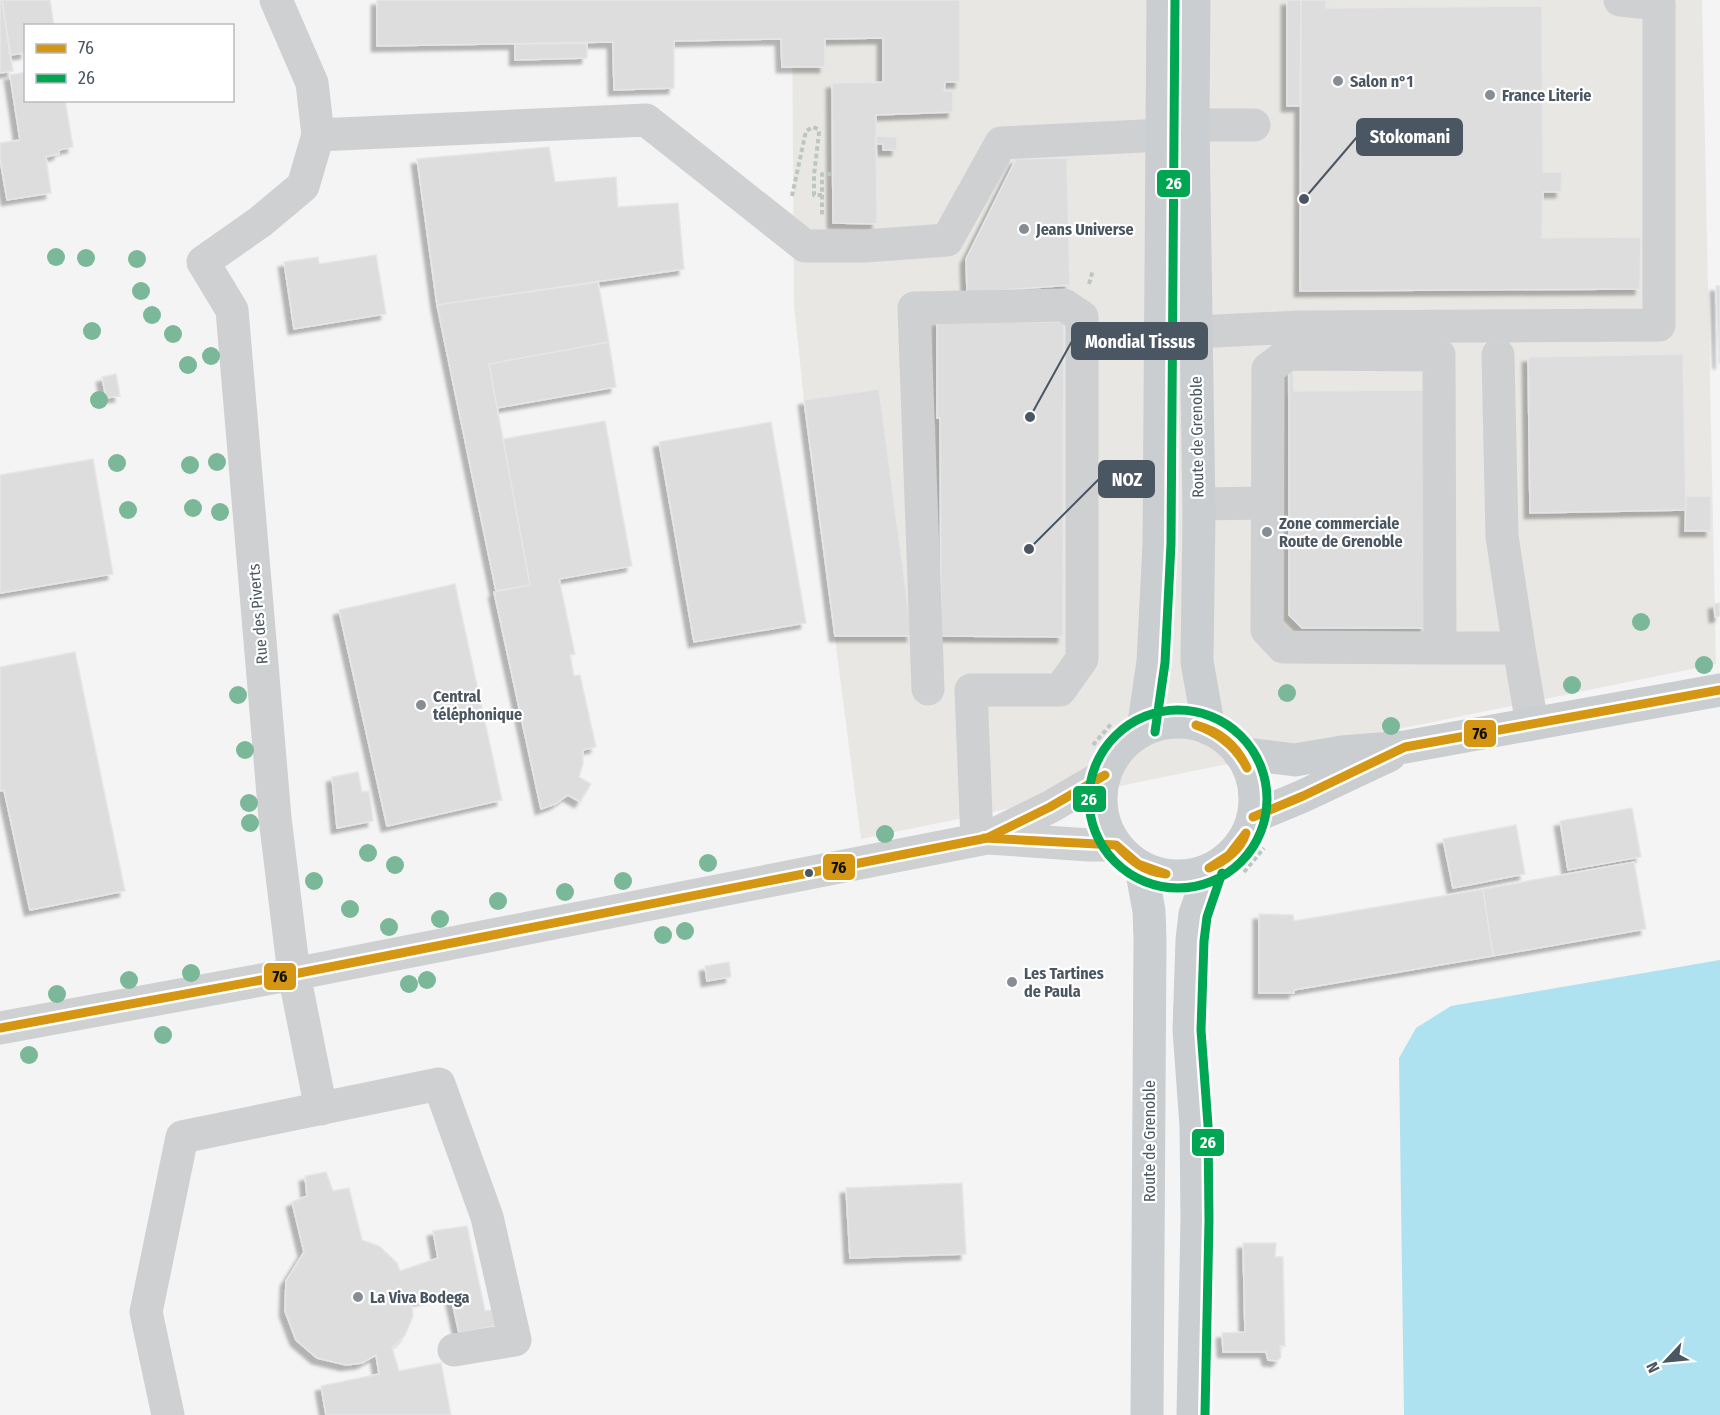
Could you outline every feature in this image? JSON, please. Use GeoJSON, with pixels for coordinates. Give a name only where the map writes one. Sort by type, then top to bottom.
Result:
{"type":"FeatureCollection","features":[{"type":"Feature","properties":{"kind":"main road","name":"Route de Grenoble"},"geometry":{"type":"LineString","coordinates":[[1162,0],[1178,130],[1196,332],[1199,504],[1197,662],[1209,729]]}},
{"type":"Feature","properties":{"kind":"main road","name":"Route de Grenoble"},"geometry":{"type":"LineString","coordinates":[[1143,730],[1153,662],[1178,130],[1194,0]]}},
{"type":"Feature","properties":{"kind":"main road"},"geometry":{"type":"LineString","coordinates":[[1239,753],[1295,760],[1342,752],[1405,747],[1720,690]]}},
{"type":"Feature","properties":{"kind":"main road"},"geometry":{"type":"LineString","coordinates":[[1187,722],[1209,729],[1226,739],[1239,753],[1250,773],[1255,795],[1253,817],[1244,839],[1230,856],[1211,869],[1188,876],[1164,875],[1141,867],[1116,845],[1105,823],[1101,800],[1105,776],[1113,757],[1126,742],[1143,730],[1164,723],[1187,722]]}},
{"type":"Feature","properties":{"kind":"main road"},"geometry":{"type":"LineString","coordinates":[[1253,817],[1304,796],[1405,747]]}},
{"type":"Feature","properties":{"kind":"main road","name":"Route de Grenoble"},"geometry":{"type":"LineString","coordinates":[[1141,867],[1149,912],[1150,939],[1147,1415]]}},
{"type":"Feature","properties":{"kind":"main road"},"geometry":{"type":"LineString","coordinates":[[1193,1415],[1197,1220],[1196,1126],[1189,1030],[1192,940],[1196,914],[1211,869]]}},
{"type":"Feature","properties":{"kind":"street"},"geometry":{"type":"LineString","coordinates":[[276,0],[312,83],[318,135],[646,120],[805,246],[865,246],[946,240],[1001,143],[1254,125]]}},
{"type":"Feature","properties":{"kind":"street"},"geometry":{"type":"LineString","coordinates":[[1196,332],[1299,327],[1659,324],[1659,4],[1620,0]]}},
{"type":"Feature","properties":{"kind":"street","name":"Rue des Piverts"},"geometry":{"type":"LineString","coordinates":[[318,135],[303,186],[260,222],[203,262],[232,310],[275,818],[294,974],[321,1109]]}},
{"type":"Feature","properties":{"kind":"street"},"geometry":{"type":"LineString","coordinates":[[928,689],[914,308],[1064,305],[1082,317],[1082,659],[1060,690],[971,690],[982,839]]}},
{"type":"Feature","properties":{"kind":"street"},"geometry":{"type":"LineString","coordinates":[[1440,648],[1439,355],[1288,354],[1268,369],[1267,630],[1283,647],[1440,648],[1519,648]]}},
{"type":"Feature","properties":{"kind":"street"},"geometry":{"type":"LineString","coordinates":[[1498,355],[1502,536],[1532,724]]}},
{"type":"Feature","properties":{"kind":"street"},"geometry":{"type":"LineString","coordinates":[[1199,504],[1267,503]]}},
{"type":"Feature","properties":{"kind":"street"},"geometry":{"type":"LineString","coordinates":[[0,1028],[294,974],[982,839],[1050,807],[1105,776]]}},
{"type":"Feature","properties":{"kind":"street"},"geometry":{"type":"LineString","coordinates":[[982,839],[1116,845]]}},
{"type":"Feature","properties":{"kind":"street"},"geometry":{"type":"LineString","coordinates":[[168,1415],[146,1312],[182,1137],[439,1084],[487,1217],[515,1340],[454,1350]]}},
{"type":"Feature","properties":{"kind":"path"},"geometry":{"type":"LineString","coordinates":[[793,237],[806,219],[795,211],[792,199],[806,131],[813,127],[818,129],[819,133],[814,195],[822,195]]}},
{"type":"Feature","properties":{"kind":"path"},"geometry":{"type":"LineString","coordinates":[[822,215],[822,174],[832,174]]}},
{"type":"Feature","properties":{"kind":"shaded area","name":"Zone commerciale Route de Grenoble"},"geometry":{"type":"Polygon","coordinates":[[[792,0],[1702,0],[1716,664],[861,839],[804,400],[794,306],[792,0]]]}},
{"type":"Feature","properties":{"kind":"water"},"geometry":{"type":"Polygon","coordinates":[[[1720,960],[1720,1415],[1404,1415],[1399,1058],[1416,1028],[1451,1006],[1720,960]]]}},
{"type":"Feature","properties":{"kind":"building"},"geometry":{"type":"Polygon","coordinates":[[[0,0],[2,0],[13,71],[0,73],[0,0]]]}},
{"type":"Feature","properties":{"kind":"building"},"geometry":{"type":"Polygon","coordinates":[[[2,0],[50,0],[54,24],[24,24],[24,53],[10,55],[2,0]]]}},
{"type":"Feature","properties":{"kind":"building"},"geometry":{"type":"Polygon","coordinates":[[[377,0],[960,0],[960,82],[945,82],[944,91],[953,91],[953,112],[876,115],[877,224],[833,223],[832,83],[883,82],[883,38],[825,39],[825,67],[782,67],[781,39],[674,41],[674,88],[614,90],[613,42],[377,46],[377,0]]]}},
{"type":"Feature","properties":{"kind":"building"},"geometry":{"type":"Polygon","coordinates":[[[1287,0],[1301,0],[1300,106],[1287,106],[1287,0]]]}},
{"type":"Feature","properties":{"kind":"building"},"geometry":{"type":"Polygon","coordinates":[[[1301,0],[1326,0],[1326,8],[1542,6],[1543,172],[1562,172],[1561,192],[1543,192],[1542,238],[1641,237],[1640,289],[1300,291],[1301,0]]]}},
{"type":"Feature","properties":{"kind":"building"},"geometry":{"type":"Polygon","coordinates":[[[587,43],[587,58],[515,60],[515,44],[587,43]]]}},
{"type":"Feature","properties":{"kind":"building"},"geometry":{"type":"Polygon","coordinates":[[[24,72],[24,102],[65,102],[73,147],[59,150],[59,154],[46,157],[51,193],[7,200],[0,159],[0,143],[20,140],[10,75],[24,72]]]}},
{"type":"Feature","properties":{"kind":"building"},"geometry":{"type":"Polygon","coordinates":[[[876,136],[897,137],[897,150],[883,150],[883,144],[876,144],[876,136]]]}},
{"type":"Feature","properties":{"kind":"building"},"geometry":{"type":"Polygon","coordinates":[[[549,147],[555,182],[616,177],[618,207],[678,203],[684,269],[437,305],[417,159],[549,147]]]}},
{"type":"Feature","properties":{"kind":"building"},"geometry":{"type":"Polygon","coordinates":[[[1067,158],[1070,285],[967,293],[966,259],[1016,159],[1067,158]]]}},
{"type":"Feature","properties":{"kind":"building"},"geometry":{"type":"Polygon","coordinates":[[[376,255],[386,314],[294,329],[284,262],[318,257],[319,264],[376,255]]]}},
{"type":"Feature","properties":{"kind":"building"},"geometry":{"type":"Polygon","coordinates":[[[598,282],[609,342],[489,364],[530,585],[496,591],[437,305],[598,282]]]}},
{"type":"Feature","properties":{"kind":"building"},"geometry":{"type":"Polygon","coordinates":[[[1716,286],[1720,286],[1720,363],[1719,363],[1716,286]]]}},
{"type":"Feature","properties":{"kind":"building"},"geometry":{"type":"Polygon","coordinates":[[[937,320],[1064,322],[1063,637],[941,636],[937,320]]]}},
{"type":"Feature","properties":{"kind":"building"},"geometry":{"type":"Polygon","coordinates":[[[609,342],[616,387],[497,408],[489,364],[609,342]]]}},
{"type":"Feature","properties":{"kind":"building"},"geometry":{"type":"Polygon","coordinates":[[[1683,354],[1686,510],[1530,513],[1528,357],[1683,354]]]}},
{"type":"Feature","properties":{"kind":"building"},"geometry":{"type":"Polygon","coordinates":[[[1289,365],[1293,365],[1294,391],[1426,390],[1426,628],[1302,628],[1289,615],[1289,365]]]}},
{"type":"Feature","properties":{"kind":"building"},"geometry":{"type":"Polygon","coordinates":[[[116,374],[120,396],[106,398],[102,377],[116,374]]]}},
{"type":"Feature","properties":{"kind":"building"},"geometry":{"type":"Polygon","coordinates":[[[879,389],[912,636],[835,636],[804,400],[879,389]]]}},
{"type":"Feature","properties":{"kind":"building"},"geometry":{"type":"Polygon","coordinates":[[[605,421],[632,566],[559,579],[575,654],[570,655],[574,676],[580,675],[596,747],[583,750],[583,764],[579,777],[591,784],[580,802],[568,795],[555,804],[541,809],[494,592],[530,585],[503,439],[605,421]]]}},
{"type":"Feature","properties":{"kind":"building"},"geometry":{"type":"Polygon","coordinates":[[[771,422],[806,623],[694,642],[659,442],[771,422]]]}},
{"type":"Feature","properties":{"kind":"building"},"geometry":{"type":"Polygon","coordinates":[[[93,459],[113,574],[0,593],[0,475],[93,459]]]}},
{"type":"Feature","properties":{"kind":"building"},"geometry":{"type":"Polygon","coordinates":[[[1686,496],[1711,496],[1711,531],[1685,531],[1686,496]]]}},
{"type":"Feature","properties":{"kind":"building","name":"Central téléphonique"},"geometry":{"type":"Polygon","coordinates":[[[455,584],[502,800],[387,826],[339,610],[455,584]]]}},
{"type":"Feature","properties":{"kind":"building"},"geometry":{"type":"Polygon","coordinates":[[[1720,603],[1720,616],[1715,617],[1714,604],[1720,603]]]}},
{"type":"Feature","properties":{"kind":"building"},"geometry":{"type":"Polygon","coordinates":[[[75,652],[125,891],[30,910],[4,790],[0,791],[0,667],[75,652]]]}},
{"type":"Feature","properties":{"kind":"building"},"geometry":{"type":"Polygon","coordinates":[[[358,772],[362,792],[369,791],[373,821],[337,828],[332,777],[358,772]]]}},
{"type":"Feature","properties":{"kind":"building"},"geometry":{"type":"Polygon","coordinates":[[[1632,808],[1641,857],[1568,870],[1560,821],[1632,808]]]}},
{"type":"Feature","properties":{"kind":"building"},"geometry":{"type":"Polygon","coordinates":[[[1516,825],[1525,874],[1453,888],[1443,839],[1516,825]]]}},
{"type":"Feature","properties":{"kind":"building"},"geometry":{"type":"Polygon","coordinates":[[[1634,862],[1646,929],[1493,956],[1483,889],[1634,862]]]}},
{"type":"Feature","properties":{"kind":"building"},"geometry":{"type":"Polygon","coordinates":[[[1483,889],[1493,956],[1294,990],[1294,993],[1259,993],[1259,914],[1293,915],[1294,921],[1483,889]]]}},
{"type":"Feature","properties":{"kind":"building"},"geometry":{"type":"Polygon","coordinates":[[[729,962],[731,977],[707,981],[705,966],[729,962]]]}},
{"type":"Feature","properties":{"kind":"building","name":"La Viva Bodega"},"geometry":{"type":"Polygon","coordinates":[[[326,1172],[333,1191],[349,1188],[362,1240],[379,1246],[397,1263],[400,1271],[438,1258],[433,1231],[467,1226],[485,1311],[500,1309],[501,1325],[459,1333],[450,1292],[412,1302],[413,1316],[405,1335],[392,1348],[399,1371],[441,1363],[451,1415],[326,1415],[321,1386],[379,1374],[376,1355],[362,1363],[346,1365],[317,1358],[296,1340],[285,1311],[286,1281],[304,1252],[292,1202],[307,1196],[305,1176],[326,1172]]]}},
{"type":"Feature","properties":{"kind":"building"},"geometry":{"type":"Polygon","coordinates":[[[962,1183],[966,1254],[850,1258],[846,1188],[962,1183]]]}},
{"type":"Feature","properties":{"kind":"building"},"geometry":{"type":"Polygon","coordinates":[[[1243,1243],[1276,1243],[1275,1257],[1283,1257],[1285,1346],[1280,1346],[1281,1357],[1277,1361],[1268,1360],[1266,1352],[1223,1352],[1222,1333],[1245,1332],[1243,1243]]]}},
{"type":"Feature","properties":{"kind":"transit line","name":"26"},"geometry":{"type":"LineString","coordinates":[[1155,732],[1165,663],[1171,544],[1175,0]]}},
{"type":"Feature","properties":{"kind":"transit line","name":"76"},"geometry":{"type":"LineString","coordinates":[[1253,817],[1303,796],[1405,747],[1720,690]]}},
{"type":"Feature","properties":{"kind":"transit line","name":"26"},"geometry":{"type":"LineString","coordinates":[[1178,710],[1212,717],[1241,736],[1260,765],[1267,799],[1260,833],[1241,862],[1212,881],[1178,888],[1144,881],[1115,862],[1096,833],[1089,799],[1096,765],[1115,736],[1144,717],[1178,710]]}},
{"type":"Feature","properties":{"kind":"transit line","name":"76"},"geometry":{"type":"LineString","coordinates":[[1196,725],[1213,731],[1227,740],[1247,768]]}},
{"type":"Feature","properties":{"kind":"transit line","name":"76"},"geometry":{"type":"LineString","coordinates":[[1196,725],[1226,742],[1247,768]]}},
{"type":"Feature","properties":{"kind":"transit line","name":"76"},"geometry":{"type":"LineString","coordinates":[[0,1028],[294,974],[987,838],[1050,807],[1105,775]]}},
{"type":"Feature","properties":{"kind":"transit line","name":"76"},"geometry":{"type":"LineString","coordinates":[[1209,868],[1229,855],[1246,833]]}},
{"type":"Feature","properties":{"kind":"transit line","name":"76"},"geometry":{"type":"LineString","coordinates":[[1209,868],[1231,855],[1240,845],[1246,833]]}},
{"type":"Feature","properties":{"kind":"transit line","name":"76"},"geometry":{"type":"LineString","coordinates":[[984,838],[1116,845]]}},
{"type":"Feature","properties":{"kind":"transit line","name":"76"},"geometry":{"type":"LineString","coordinates":[[1116,845],[1138,864],[1166,874]]}},
{"type":"Feature","properties":{"kind":"transit line","name":"76"},"geometry":{"type":"LineString","coordinates":[[1116,845],[1138,864],[1151,871],[1166,874]]}},
{"type":"Feature","properties":{"kind":"transit line","name":"26"},"geometry":{"type":"LineString","coordinates":[[1205,1415],[1209,1220],[1208,1125],[1201,1030],[1207,917],[1222,873]]}},
{"type":"Feature","properties":{"kind":"place","name":"Salon n°1"},"geometry":{"type":"Point","coordinates":[1338,81]}},
{"type":"Feature","properties":{"kind":"place","name":"France Literie"},"geometry":{"type":"Point","coordinates":[1490,95]}},
{"type":"Feature","properties":{"kind":"place","name":"Stokomani"},"geometry":{"type":"Point","coordinates":[1304,199]}},
{"type":"Feature","properties":{"kind":"place","name":"Jeans Universe"},"geometry":{"type":"Point","coordinates":[1024,229]}},
{"type":"Feature","properties":{"kind":"place","name":"Mondial Tissus"},"geometry":{"type":"Point","coordinates":[1030,417]}},
{"type":"Feature","properties":{"kind":"place","name":"Zone commerciale Route de Grenoble"},"geometry":{"type":"Point","coordinates":[1267,532]}},
{"type":"Feature","properties":{"kind":"place","name":"NOZ"},"geometry":{"type":"Point","coordinates":[1029,549]}},
{"type":"Feature","properties":{"kind":"place","name":"Central téléphonique"},"geometry":{"type":"Point","coordinates":[421,705]}},
{"type":"Feature","properties":{"kind":"place","name":"Les Tartines de Paula"},"geometry":{"type":"Point","coordinates":[1012,982]}},
{"type":"Feature","properties":{"kind":"place","name":"La Viva Bodega"},"geometry":{"type":"Point","coordinates":[358,1297]}}]}
